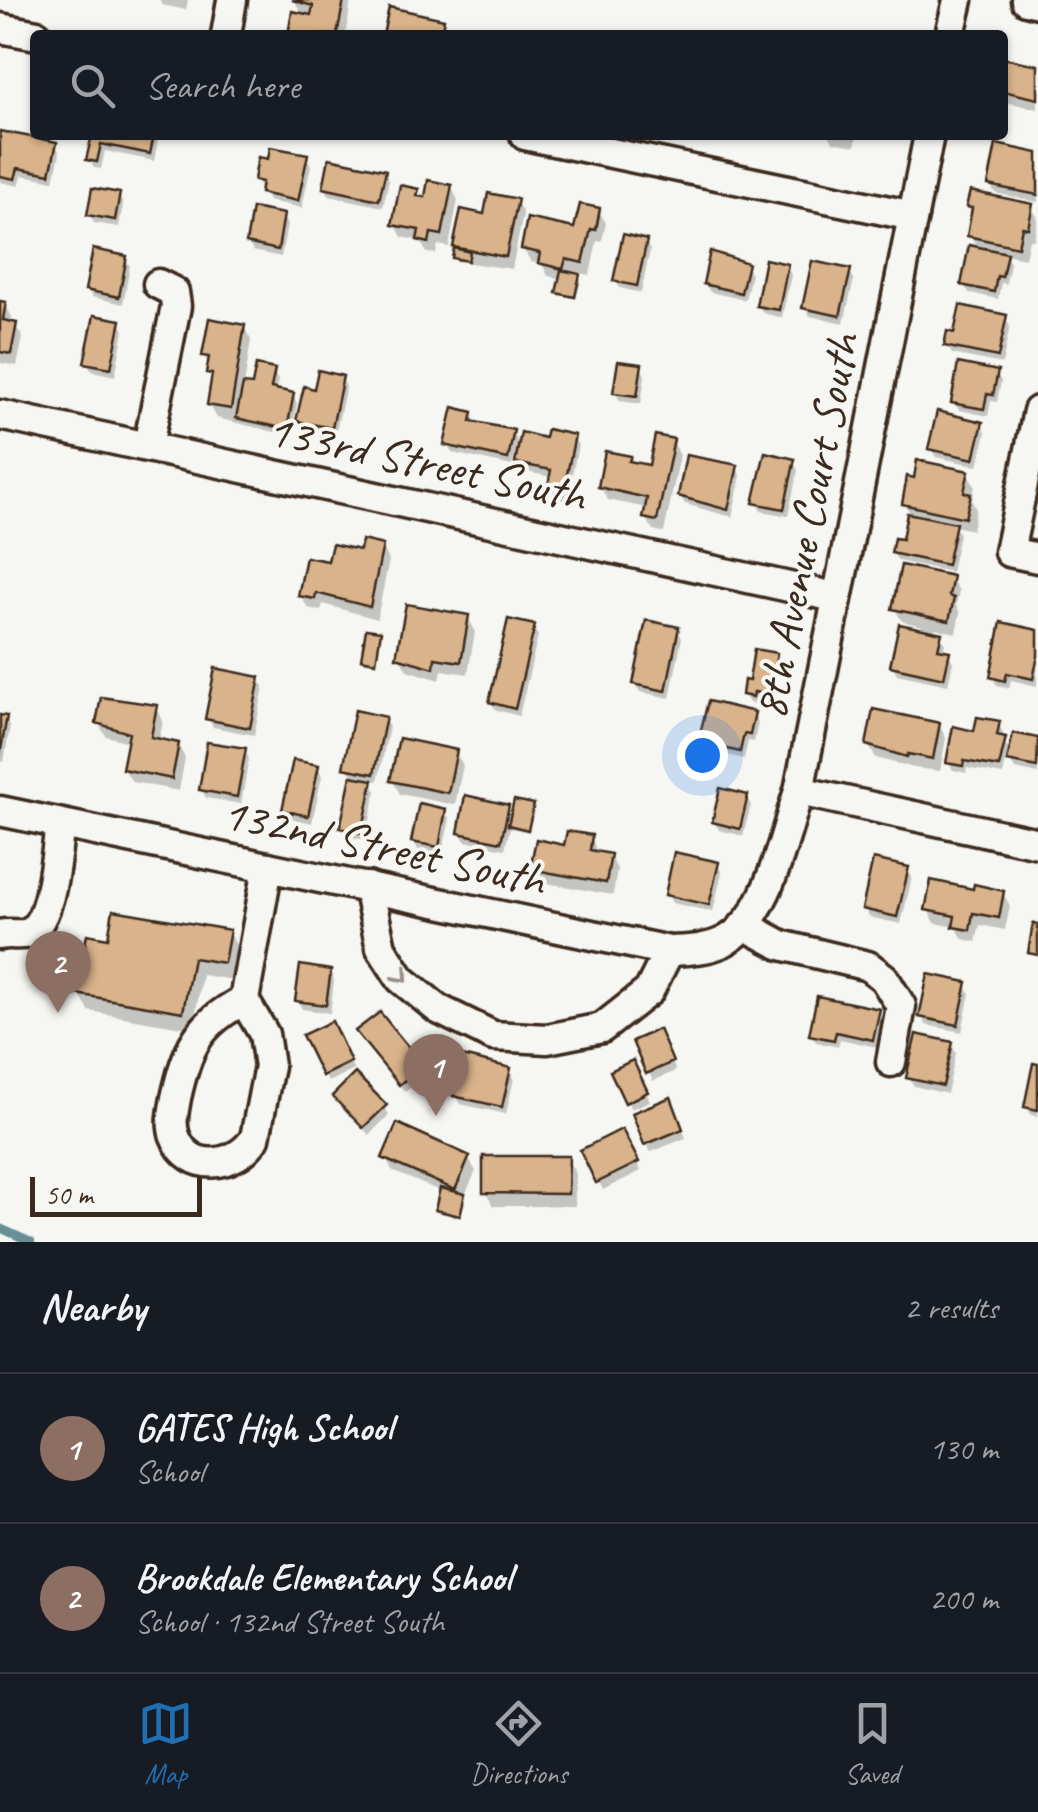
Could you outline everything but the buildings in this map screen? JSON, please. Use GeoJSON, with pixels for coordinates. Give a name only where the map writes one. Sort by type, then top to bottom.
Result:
{"type":"FeatureCollection","features":[{"type":"Feature","properties":{"kind":"street"},"geometry":{"type":"LineString","coordinates":[[227,30],[232,0]]}},
{"type":"Feature","properties":{"kind":"street"},"geometry":{"type":"LineString","coordinates":[[951,30],[958,0]]}},
{"type":"Feature","properties":{"kind":"street"},"geometry":{"type":"LineString","coordinates":[[1026,0],[1038,2]]}},
{"type":"Feature","properties":{"kind":"street"},"geometry":{"type":"LineString","coordinates":[[0,28],[30,34]]}},
{"type":"Feature","properties":{"kind":"street"},"geometry":{"type":"LineString","coordinates":[[549,140],[912,216]]}},
{"type":"Feature","properties":{"kind":"street","name":"8th Avenue Court South"},"geometry":{"type":"LineString","coordinates":[[744,926],[764,893],[799,790],[929,140]]}},
{"type":"Feature","properties":{"kind":"street"},"geometry":{"type":"LineString","coordinates":[[148,446],[176,306],[174,292],[158,284]]}},
{"type":"Feature","properties":{"kind":"street"},"geometry":{"type":"LineString","coordinates":[[1038,411],[1009,552],[1038,558]]}},
{"type":"Feature","properties":{"kind":"street","name":"133rd Street South"},"geometry":{"type":"LineString","coordinates":[[0,415],[835,597]]}},
{"type":"Feature","properties":{"kind":"street"},"geometry":{"type":"LineString","coordinates":[[799,790],[1038,843]]}},
{"type":"Feature","properties":{"kind":"street","name":"132nd Street South"},"geometry":{"type":"LineString","coordinates":[[0,812],[669,951],[722,943],[744,926]]}},
{"type":"Feature","properties":{"kind":"street"},"geometry":{"type":"LineString","coordinates":[[3,929],[24,934],[36,926],[46,911],[60,824]]}},
{"type":"Feature","properties":{"kind":"street"},"geometry":{"type":"LineString","coordinates":[[244,1000],[201,1031],[184,1060],[172,1121],[174,1132],[186,1152],[206,1162],[229,1162],[240,1156],[255,1138],[270,1066],[264,1034],[244,1000],[268,866]]}},
{"type":"Feature","properties":{"kind":"street"},"geometry":{"type":"LineString","coordinates":[[368,887],[381,948],[401,980],[438,1008],[493,1036],[547,1039],[602,1028],[649,991],[669,951]]}},
{"type":"Feature","properties":{"kind":"street"},"geometry":{"type":"LineString","coordinates":[[744,926],[781,945],[868,966],[884,978],[901,1006],[891,1062]]}},
{"type":"Feature","properties":{"kind":"waterway"},"geometry":{"type":"LineString","coordinates":[[0,1228],[31,1242]]}},
{"type":"Feature","properties":{"kind":"place","name":"Brookdale Elementary School"},"geometry":{"type":"Point","coordinates":[58,1013]}},
{"type":"Feature","properties":{"kind":"place","name":"GATES High School"},"geometry":{"type":"Point","coordinates":[436,1116]}}]}
